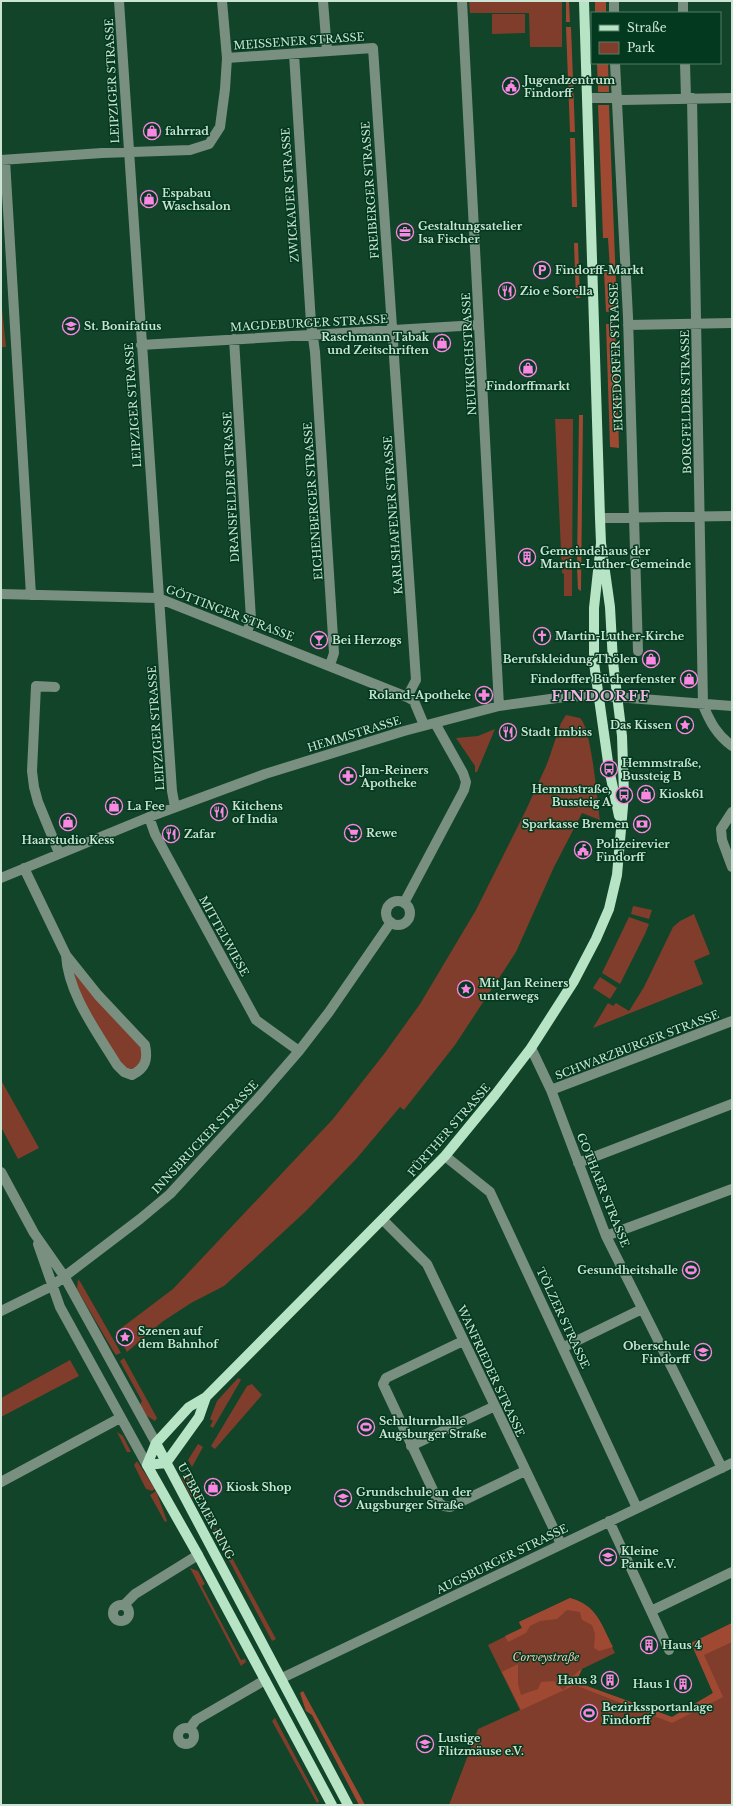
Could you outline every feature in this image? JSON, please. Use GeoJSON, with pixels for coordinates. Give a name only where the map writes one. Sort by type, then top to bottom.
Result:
{"type":"FeatureCollection","features":[{"type":"Feature","properties":{"kind":"main road","name":"EICKEDORFER STRASSE"},"geometry":{"type":"LineString","coordinates":[[584,1],[601,544],[610,607],[616,697]]}},
{"type":"Feature","properties":{"kind":"main road","name":"EICKEDORFER STRASSE"},"geometry":{"type":"LineString","coordinates":[[598,696],[594,663],[594,608],[601,544]]}},
{"type":"Feature","properties":{"kind":"main road","name":"FÜRTHER STRASSE"},"geometry":{"type":"LineString","coordinates":[[598,696],[613,791],[621,823]]}},
{"type":"Feature","properties":{"kind":"main road","name":"FÜRTHER STRASSE"},"geometry":{"type":"LineString","coordinates":[[147,1465],[156,1443],[189,1407],[206,1397],[445,1156],[531,1048],[574,981],[605,919],[617,875],[624,795],[622,736],[616,697]]}},
{"type":"Feature","properties":{"kind":"main road","name":"FÜRTHER STRASSE"},"geometry":{"type":"LineString","coordinates":[[166,1463],[199,1417],[206,1397]]}},
{"type":"Feature","properties":{"kind":"main road","name":"UTBREMER RING"},"geometry":{"type":"LineString","coordinates":[[156,1443],[282,1678],[348,1805]]}},
{"type":"Feature","properties":{"kind":"main road"},"geometry":{"type":"LineString","coordinates":[[147,1465],[166,1463]]}},
{"type":"Feature","properties":{"kind":"main road","name":"UTBREMER RING"},"geometry":{"type":"LineString","coordinates":[[147,1465],[198,1555],[332,1805]]}},
{"type":"Feature","properties":{"kind":"street","name":"LEIPZIGER STRASSE"},"geometry":{"type":"LineString","coordinates":[[119,1],[158,598],[171,783],[175,807]]}},
{"type":"Feature","properties":{"kind":"street"},"geometry":{"type":"LineString","coordinates":[[31,595],[3,160],[190,150],[201,148],[214,139],[220,128],[222,117],[227,58],[222,1]]}},
{"type":"Feature","properties":{"kind":"street"},"geometry":{"type":"LineString","coordinates":[[324,1],[327,51]]}},
{"type":"Feature","properties":{"kind":"street","name":"NEUKIRCHSTRASSE"},"geometry":{"type":"LineString","coordinates":[[462,1],[476,226],[478,325],[499,706]]}},
{"type":"Feature","properties":{"kind":"street"},"geometry":{"type":"LineString","coordinates":[[614,1],[614,12]]}},
{"type":"Feature","properties":{"kind":"street"},"geometry":{"type":"LineString","coordinates":[[683,1],[683,12]]}},
{"type":"Feature","properties":{"kind":"street","name":"MEISSENER STRASSE"},"geometry":{"type":"LineString","coordinates":[[227,58],[373,48]]}},
{"type":"Feature","properties":{"kind":"street","name":"FREIBERGER STRASSE"},"geometry":{"type":"LineString","coordinates":[[373,48],[391,330]]}},
{"type":"Feature","properties":{"kind":"street","name":"ZWICKAUER STRASSE"},"geometry":{"type":"LineString","coordinates":[[294,54],[310,323],[313,335]]}},
{"type":"Feature","properties":{"kind":"street","name":"EICKEDORFER STRASSE"},"geometry":{"type":"LineString","coordinates":[[615,64],[628,325],[638,651]]}},
{"type":"Feature","properties":{"kind":"street","name":"BORGFELDER STRASSE"},"geometry":{"type":"LineString","coordinates":[[685,64],[689,98],[697,324],[703,705]]}},
{"type":"Feature","properties":{"kind":"street"},"geometry":{"type":"LineString","coordinates":[[588,98],[616,98],[622,100],[732,98]]}},
{"type":"Feature","properties":{"kind":"street"},"geometry":{"type":"LineString","coordinates":[[628,325],[732,323]]}},
{"type":"Feature","properties":{"kind":"street","name":"MAGDEBURGER STRASSE"},"geometry":{"type":"LineString","coordinates":[[141,345],[478,325]]}},
{"type":"Feature","properties":{"kind":"street","name":"KARLSHAFENER STRASSE"},"geometry":{"type":"LineString","coordinates":[[391,330],[416,680],[407,697]]}},
{"type":"Feature","properties":{"kind":"street","name":"EICHENBERGER STRASSE"},"geometry":{"type":"LineString","coordinates":[[313,335],[334,653],[330,665]]}},
{"type":"Feature","properties":{"kind":"street","name":"DRANSFELDER STRASSE"},"geometry":{"type":"LineString","coordinates":[[234,339],[251,618],[247,633]]}},
{"type":"Feature","properties":{"kind":"street"},"geometry":{"type":"LineString","coordinates":[[600,518],[732,516]]}},
{"type":"Feature","properties":{"kind":"street","name":"GÖTTINGER STRASSE"},"geometry":{"type":"LineString","coordinates":[[1,594],[158,598],[330,665],[407,697],[414,701],[424,725]]}},
{"type":"Feature","properties":{"kind":"street"},"geometry":{"type":"LineString","coordinates":[[54,687],[36,686],[32,771],[38,802],[59,853]]}},
{"type":"Feature","properties":{"kind":"street","name":"HEMMSTRASSE"},"geometry":{"type":"LineString","coordinates":[[1,878],[148,817],[265,774],[424,725],[499,706],[572,696],[598,696],[732,706]]}},
{"type":"Feature","properties":{"kind":"street"},"geometry":{"type":"LineString","coordinates":[[703,705],[715,730],[722,739],[732,746]]}},
{"type":"Feature","properties":{"kind":"street"},"geometry":{"type":"LineString","coordinates":[[404,903],[464,790],[466,782],[464,773],[434,723]]}},
{"type":"Feature","properties":{"kind":"street"},"geometry":{"type":"LineString","coordinates":[[732,812],[721,829],[722,840],[732,867]]}},
{"type":"Feature","properties":{"kind":"street","name":"MITTELWIESE"},"geometry":{"type":"LineString","coordinates":[[148,817],[154,834],[256,1020],[299,1051]]}},
{"type":"Feature","properties":{"kind":"street"},"geometry":{"type":"LineString","coordinates":[[24,868],[66,955],[98,994],[145,1045],[146,1059],[141,1071],[132,1075],[124,1072],[117,1065],[86,1012],[70,980],[66,955]]}},
{"type":"Feature","properties":{"kind":"street"},"geometry":{"type":"LineString","coordinates":[[396,901],[404,903],[410,913],[408,921],[401,925],[391,922],[386,912],[390,905],[396,901]]}},
{"type":"Feature","properties":{"kind":"street","name":"INNSBRUCKER STRASSE"},"geometry":{"type":"LineString","coordinates":[[1,1311],[52,1286],[140,1219],[170,1194],[299,1051],[329,1012],[391,922]]}},
{"type":"Feature","properties":{"kind":"street","name":"SCHWARZBURGER STRASSE"},"geometry":{"type":"LineString","coordinates":[[551,1090],[732,1021]]}},
{"type":"Feature","properties":{"kind":"street","name":"GOTHAER STRASSE"},"geometry":{"type":"LineString","coordinates":[[531,1048],[551,1090],[606,1236],[722,1468]]}},
{"type":"Feature","properties":{"kind":"street"},"geometry":{"type":"LineString","coordinates":[[578,1163],[732,1104]]}},
{"type":"Feature","properties":{"kind":"street","name":"TÖLZER STRASSE"},"geometry":{"type":"LineString","coordinates":[[445,1156],[490,1192],[564,1347],[637,1508]]}},
{"type":"Feature","properties":{"kind":"street","name":"UTBREMER RING"},"geometry":{"type":"LineString","coordinates":[[1,1172],[34,1233],[64,1276],[156,1443]]}},
{"type":"Feature","properties":{"kind":"street"},"geometry":{"type":"LineString","coordinates":[[606,1236],[732,1189]]}},
{"type":"Feature","properties":{"kind":"street","name":"WANFRIEDER STRASSE"},"geometry":{"type":"LineString","coordinates":[[383,1220],[427,1264],[561,1544]]}},
{"type":"Feature","properties":{"kind":"street","name":"UTBREMER RING"},"geometry":{"type":"LineString","coordinates":[[34,1233],[60,1307],[147,1465]]}},
{"type":"Feature","properties":{"kind":"street"},"geometry":{"type":"LineString","coordinates":[[564,1347],[642,1309]]}},
{"type":"Feature","properties":{"kind":"street"},"geometry":{"type":"LineString","coordinates":[[464,1341],[386,1378],[383,1384],[411,1446],[439,1503],[444,1506],[450,1507],[525,1471]]}},
{"type":"Feature","properties":{"kind":"street"},"geometry":{"type":"LineString","coordinates":[[411,1446],[495,1406]]}},
{"type":"Feature","properties":{"kind":"street"},"geometry":{"type":"LineString","coordinates":[[1,1482],[120,1418]]}},
{"type":"Feature","properties":{"kind":"street","name":"AUGSBURGER STRASSE"},"geometry":{"type":"LineString","coordinates":[[282,1678],[732,1463]]}},
{"type":"Feature","properties":{"kind":"street"},"geometry":{"type":"LineString","coordinates":[[609,1521],[669,1650]]}},
{"type":"Feature","properties":{"kind":"street"},"geometry":{"type":"LineString","coordinates":[[124,1605],[135,1594],[198,1555]]}},
{"type":"Feature","properties":{"kind":"street"},"geometry":{"type":"LineString","coordinates":[[651,1611],[732,1572]]}},
{"type":"Feature","properties":{"kind":"street"},"geometry":{"type":"LineString","coordinates":[[190,1728],[196,1720],[265,1680]]}},
{"type":"Feature","properties":{"kind":"green space"},"geometry":{"type":"Polygon","coordinates":[[[469,1],[562,1],[562,47],[530,47],[529,13],[470,13],[469,1]]]}},
{"type":"Feature","properties":{"kind":"green space"},"geometry":{"type":"Polygon","coordinates":[[[492,14],[525,14],[525,33],[492,34],[492,14]]]}},
{"type":"Feature","properties":{"kind":"green space"},"geometry":{"type":"Polygon","coordinates":[[[1,298],[6,347],[1,347],[1,298]]]}},
{"type":"Feature","properties":{"kind":"green space"},"geometry":{"type":"Polygon","coordinates":[[[555,419],[573,419],[572,596],[564,596],[555,419]]]}},
{"type":"Feature","properties":{"kind":"green space"},"geometry":{"type":"Polygon","coordinates":[[[566,715],[580,718],[588,736],[596,782],[600,820],[582,813],[554,867],[516,952],[455,1045],[404,1110],[400,1107],[357,1158],[306,1211],[224,1286],[191,1303],[162,1322],[127,1352],[116,1332],[173,1289],[333,1119],[384,1054],[420,1004],[476,910],[526,810],[547,764],[561,723],[566,715]]]}},
{"type":"Feature","properties":{"kind":"green space"},"geometry":{"type":"Polygon","coordinates":[[[495,729],[477,772],[475,772],[475,766],[456,738],[478,736],[495,729]]]}},
{"type":"Feature","properties":{"kind":"green space"},"geometry":{"type":"Polygon","coordinates":[[[633,906],[652,910],[649,919],[631,914],[633,906]]]}},
{"type":"Feature","properties":{"kind":"green space"},"geometry":{"type":"Polygon","coordinates":[[[694,914],[710,954],[694,961],[703,984],[593,1028],[608,1003],[613,1006],[616,1003],[629,1011],[644,987],[673,927],[680,921],[694,914]]]}},
{"type":"Feature","properties":{"kind":"green space"},"geometry":{"type":"Polygon","coordinates":[[[629,917],[649,924],[620,984],[602,973],[629,917]]]}},
{"type":"Feature","properties":{"kind":"green space"},"geometry":{"type":"Polygon","coordinates":[[[72,966],[139,1042],[144,1058],[134,1070],[128,1070],[121,1063],[105,1041],[73,979],[72,966]]]}},
{"type":"Feature","properties":{"kind":"green space"},"geometry":{"type":"Polygon","coordinates":[[[600,977],[617,988],[610,999],[593,988],[600,977]]]}},
{"type":"Feature","properties":{"kind":"green space"},"geometry":{"type":"Polygon","coordinates":[[[1,1080],[39,1148],[18,1159],[1,1127],[1,1080]]]}},
{"type":"Feature","properties":{"kind":"green space"},"geometry":{"type":"Polygon","coordinates":[[[78,1279],[121,1353],[116,1355],[77,1289],[78,1279]]]}},
{"type":"Feature","properties":{"kind":"green space"},"geometry":{"type":"Polygon","coordinates":[[[124,1358],[157,1418],[155,1421],[147,1416],[140,1405],[142,1401],[120,1361],[124,1358]]]}},
{"type":"Feature","properties":{"kind":"green space"},"geometry":{"type":"Polygon","coordinates":[[[70,1360],[79,1376],[1,1417],[1,1398],[70,1360]]]}},
{"type":"Feature","properties":{"kind":"green space"},"geometry":{"type":"Polygon","coordinates":[[[238,1378],[241,1380],[213,1428],[210,1426],[213,1421],[210,1419],[217,1401],[238,1378]]]}},
{"type":"Feature","properties":{"kind":"green space"},"geometry":{"type":"Polygon","coordinates":[[[252,1384],[262,1395],[215,1449],[211,1446],[247,1386],[252,1384]]]}},
{"type":"Feature","properties":{"kind":"green space"},"geometry":{"type":"Polygon","coordinates":[[[117,1432],[123,1436],[131,1452],[127,1452],[117,1432]]]}},
{"type":"Feature","properties":{"kind":"green space"},"geometry":{"type":"Polygon","coordinates":[[[198,1444],[203,1447],[192,1467],[188,1460],[198,1444]]]}},
{"type":"Feature","properties":{"kind":"green space"},"geometry":{"type":"Polygon","coordinates":[[[137,1461],[155,1489],[152,1491],[146,1489],[134,1465],[137,1461]]]}},
{"type":"Feature","properties":{"kind":"green space"},"geometry":{"type":"Polygon","coordinates":[[[186,1473],[200,1498],[196,1500],[190,1495],[181,1477],[186,1473]]]}},
{"type":"Feature","properties":{"kind":"green space"},"geometry":{"type":"Polygon","coordinates":[[[156,1491],[167,1521],[165,1522],[150,1495],[156,1491]]]}},
{"type":"Feature","properties":{"kind":"green space"},"geometry":{"type":"Polygon","coordinates":[[[205,1508],[215,1526],[211,1528],[202,1510],[205,1508]]]}},
{"type":"Feature","properties":{"kind":"green space"},"geometry":{"type":"Polygon","coordinates":[[[216,1528],[276,1639],[272,1641],[213,1530],[216,1528]]]}},
{"type":"Feature","properties":{"kind":"green space"},"geometry":{"type":"Polygon","coordinates":[[[190,1568],[198,1571],[205,1584],[202,1586],[241,1660],[245,1659],[246,1662],[241,1666],[190,1568]]]}},
{"type":"Feature","properties":{"kind":"green space","name":"Bezirkssportanlage Findorff"},"geometry":{"type":"Polygon","coordinates":[[[570,1598],[579,1601],[593,1612],[603,1627],[615,1653],[582,1669],[576,1682],[672,1717],[713,1693],[691,1643],[732,1623],[732,1805],[449,1805],[478,1729],[520,1710],[488,1645],[522,1628],[519,1622],[570,1598]]]}},
{"type":"Feature","properties":{"kind":"green space"},"geometry":{"type":"Polygon","coordinates":[[[275,1718],[319,1801],[317,1803],[272,1721],[275,1718]]]}},
{"type":"Feature","properties":{"kind":"shaded area"},"geometry":{"type":"Polygon","coordinates":[[[566,1],[569,1],[570,22],[566,22],[566,1]]]}},
{"type":"Feature","properties":{"kind":"shaded area"},"geometry":{"type":"Polygon","coordinates":[[[595,1],[606,1],[606,12],[595,12],[595,1]]]}},
{"type":"Feature","properties":{"kind":"shaded area"},"geometry":{"type":"Polygon","coordinates":[[[566,27],[571,27],[575,132],[570,132],[566,27]]]}},
{"type":"Feature","properties":{"kind":"shaded area"},"geometry":{"type":"Polygon","coordinates":[[[597,64],[608,64],[609,92],[598,92],[597,64]]]}},
{"type":"Feature","properties":{"kind":"shaded area"},"geometry":{"type":"Polygon","coordinates":[[[598,105],[609,105],[617,310],[606,312],[604,271],[610,270],[608,238],[603,238],[598,105]]]}},
{"type":"Feature","properties":{"kind":"shaded area"},"geometry":{"type":"Polygon","coordinates":[[[570,138],[575,138],[577,207],[572,207],[570,138]]]}},
{"type":"Feature","properties":{"kind":"shaded area"},"geometry":{"type":"Polygon","coordinates":[[[574,243],[578,243],[580,298],[576,298],[574,243]]]}},
{"type":"Feature","properties":{"kind":"shaded area"},"geometry":{"type":"Polygon","coordinates":[[[606,324],[615,324],[619,448],[610,447],[606,324]]]}},
{"type":"Feature","properties":{"kind":"shaded area"},"geometry":{"type":"Polygon","coordinates":[[[579,415],[583,415],[581,591],[578,589],[577,568],[579,415]]]}},
{"type":"Feature","properties":{"kind":"shaded area"},"geometry":{"type":"Polygon","coordinates":[[[570,1598],[586,1605],[597,1616],[613,1647],[599,1651],[594,1648],[595,1634],[592,1625],[582,1620],[580,1612],[567,1610],[557,1619],[540,1621],[530,1626],[526,1633],[508,1642],[505,1636],[522,1628],[519,1622],[570,1598]]]}},
{"type":"Feature","properties":{"kind":"shaded area"},"geometry":{"type":"Polygon","coordinates":[[[732,1623],[732,1642],[704,1655],[723,1697],[672,1723],[575,1685],[521,1710],[502,1672],[518,1664],[518,1684],[521,1695],[538,1689],[541,1682],[554,1681],[563,1690],[576,1673],[582,1669],[576,1682],[672,1717],[713,1693],[691,1643],[732,1623]]]}},
{"type":"Feature","properties":{"kind":"shaded area"},"geometry":{"type":"Polygon","coordinates":[[[303,1691],[365,1805],[359,1805],[312,1715],[306,1711],[300,1693],[303,1691]]]}},
{"type":"Feature","properties":{"kind":"place","name":"Jugendzentrum Findorff"},"geometry":{"type":"Point","coordinates":[511,86]}},
{"type":"Feature","properties":{"kind":"place","name":"fahrrad"},"geometry":{"type":"Point","coordinates":[152,131]}},
{"type":"Feature","properties":{"kind":"place","name":"Espabau Waschsalon"},"geometry":{"type":"Point","coordinates":[149,199]}},
{"type":"Feature","properties":{"kind":"place","name":"Gestaltungsatelier Isa Fischer"},"geometry":{"type":"Point","coordinates":[405,232]}},
{"type":"Feature","properties":{"kind":"place","name":"Findorff-Markt"},"geometry":{"type":"Point","coordinates":[542,270]}},
{"type":"Feature","properties":{"kind":"place","name":"Zio e Sorella"},"geometry":{"type":"Point","coordinates":[507,291]}},
{"type":"Feature","properties":{"kind":"place","name":"St. Bonifatius"},"geometry":{"type":"Point","coordinates":[71,326]}},
{"type":"Feature","properties":{"kind":"place","name":"Raschmann Tabak und Zeitschriften"},"geometry":{"type":"Point","coordinates":[442,343]}},
{"type":"Feature","properties":{"kind":"place","name":"Findorffmarkt"},"geometry":{"type":"Point","coordinates":[528,368]}},
{"type":"Feature","properties":{"kind":"place","name":"Gemeindehaus der Martin-Luther-Gemeinde"},"geometry":{"type":"Point","coordinates":[527,557]}},
{"type":"Feature","properties":{"kind":"place","name":"Martin-Luther-Kirche"},"geometry":{"type":"Point","coordinates":[542,636]}},
{"type":"Feature","properties":{"kind":"place","name":"Bei Herzogs"},"geometry":{"type":"Point","coordinates":[319,640]}},
{"type":"Feature","properties":{"kind":"place","name":"Berufskleidung Thölen"},"geometry":{"type":"Point","coordinates":[651,659]}},
{"type":"Feature","properties":{"kind":"place","name":"Findorffer Bücherfenster"},"geometry":{"type":"Point","coordinates":[689,679]}},
{"type":"Feature","properties":{"kind":"place","name":"Roland-Apotheke"},"geometry":{"type":"Point","coordinates":[484,695]}},
{"type":"Feature","properties":{"kind":"place","name":"Das Kissen"},"geometry":{"type":"Point","coordinates":[685,725]}},
{"type":"Feature","properties":{"kind":"place","name":"Stadt Imbiss"},"geometry":{"type":"Point","coordinates":[508,732]}},
{"type":"Feature","properties":{"kind":"place","name":"Hemmstraße, Bussteig B"},"geometry":{"type":"Point","coordinates":[609,769]}},
{"type":"Feature","properties":{"kind":"place","name":"Jan-Reiners Apotheke"},"geometry":{"type":"Point","coordinates":[348,776]}},
{"type":"Feature","properties":{"kind":"place","name":"Kiosk61"},"geometry":{"type":"Point","coordinates":[646,794]}},
{"type":"Feature","properties":{"kind":"place","name":"Hemmstraße, Bussteig A"},"geometry":{"type":"Point","coordinates":[624,795]}},
{"type":"Feature","properties":{"kind":"place","name":"La Fee"},"geometry":{"type":"Point","coordinates":[114,806]}},
{"type":"Feature","properties":{"kind":"place","name":"Kitchens of India"},"geometry":{"type":"Point","coordinates":[219,812]}},
{"type":"Feature","properties":{"kind":"place","name":"Haarstudio Kess"},"geometry":{"type":"Point","coordinates":[68,822]}},
{"type":"Feature","properties":{"kind":"place","name":"Sparkasse Bremen"},"geometry":{"type":"Point","coordinates":[642,824]}},
{"type":"Feature","properties":{"kind":"place","name":"Rewe"},"geometry":{"type":"Point","coordinates":[353,833]}},
{"type":"Feature","properties":{"kind":"place","name":"Zafar"},"geometry":{"type":"Point","coordinates":[171,834]}},
{"type":"Feature","properties":{"kind":"place","name":"Polizeirevier Findorff"},"geometry":{"type":"Point","coordinates":[583,850]}},
{"type":"Feature","properties":{"kind":"place","name":"Mit Jan Reiners unterwegs"},"geometry":{"type":"Point","coordinates":[466,989]}},
{"type":"Feature","properties":{"kind":"place","name":"Gesundheitshalle"},"geometry":{"type":"Point","coordinates":[691,1270]}},
{"type":"Feature","properties":{"kind":"place","name":"Szenen auf dem Bahnhof"},"geometry":{"type":"Point","coordinates":[125,1337]}},
{"type":"Feature","properties":{"kind":"place","name":"Oberschule Findorff"},"geometry":{"type":"Point","coordinates":[703,1352]}},
{"type":"Feature","properties":{"kind":"place","name":"Schulturnhalle Augsburger Straße"},"geometry":{"type":"Point","coordinates":[366,1427]}},
{"type":"Feature","properties":{"kind":"place","name":"Kiosk Shop"},"geometry":{"type":"Point","coordinates":[213,1487]}},
{"type":"Feature","properties":{"kind":"place","name":"Grundschule an der Augsburger Straße"},"geometry":{"type":"Point","coordinates":[343,1498]}},
{"type":"Feature","properties":{"kind":"place","name":"Kleine Panik e.V."},"geometry":{"type":"Point","coordinates":[608,1557]}},
{"type":"Feature","properties":{"kind":"place","name":"Haus 4"},"geometry":{"type":"Point","coordinates":[649,1645]}},
{"type":"Feature","properties":{"kind":"place","name":"Haus 3"},"geometry":{"type":"Point","coordinates":[610,1680]}},
{"type":"Feature","properties":{"kind":"place","name":"Haus 1"},"geometry":{"type":"Point","coordinates":[683,1684]}},
{"type":"Feature","properties":{"kind":"place","name":"Bezirkssportanlage Findorff"},"geometry":{"type":"Point","coordinates":[589,1713]}},
{"type":"Feature","properties":{"kind":"place","name":"Lustige Flitzmäuse e.V."},"geometry":{"type":"Point","coordinates":[425,1744]}},
{"type":"Feature","properties":{"kind":"district","name":"FINDORFF"},"geometry":{"type":"Point","coordinates":[601,696]}},
{"type":"Feature","properties":{"kind":"park label","name":"Corveystraße"},"geometry":{"type":"Point","coordinates":[546,1657]}}]}
